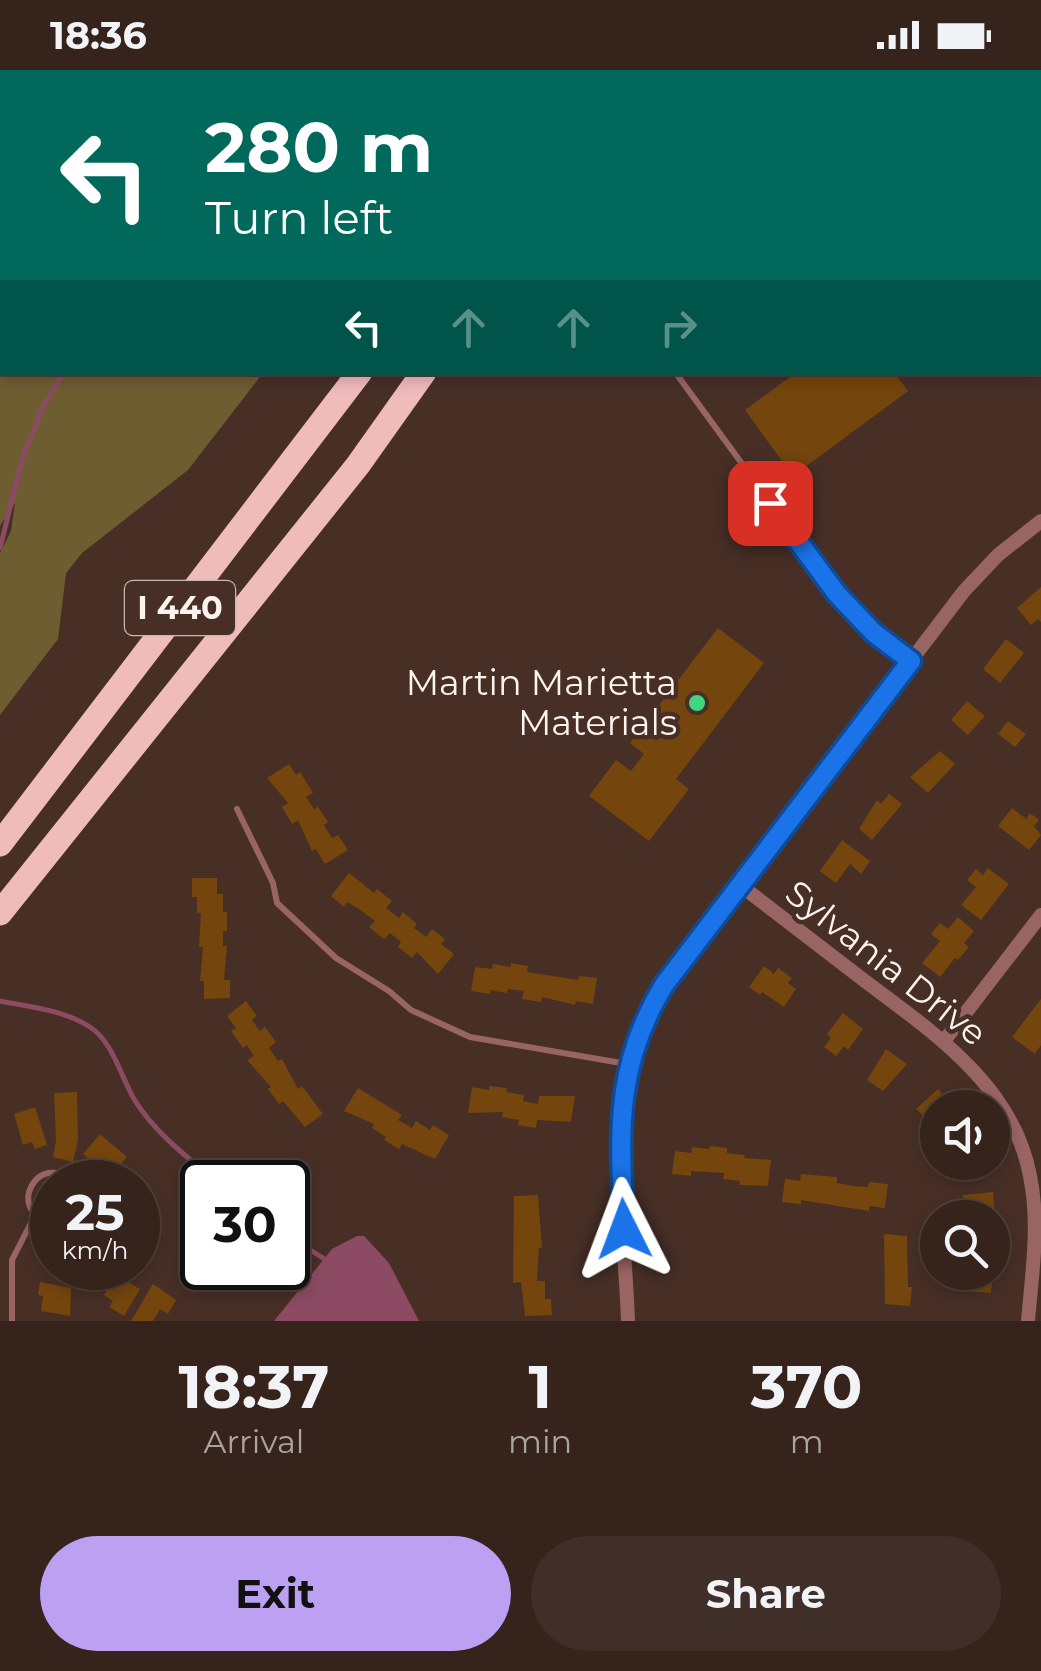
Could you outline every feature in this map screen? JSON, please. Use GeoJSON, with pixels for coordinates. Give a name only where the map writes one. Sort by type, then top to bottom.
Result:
{"type":"FeatureCollection","features":[{"type":"Feature","properties":{"kind":"highway","name":"I 440"},"geometry":{"type":"LineString","coordinates":[[0,844],[358,375]]}},
{"type":"Feature","properties":{"kind":"highway","name":"I 440"},"geometry":{"type":"LineString","coordinates":[[0,913],[358,465],[422,375]]}},
{"type":"Feature","properties":{"kind":"street"},"geometry":{"type":"LineString","coordinates":[[628,1321],[621,1126],[628,1064],[644,1018],[981,571],[1041,520]]}},
{"type":"Feature","properties":{"kind":"street","name":"Sylvania Drive"},"geometry":{"type":"LineString","coordinates":[[740,886],[944,1041],[999,1101],[1024,1155],[1034,1206],[1035,1246],[1028,1321]]}},
{"type":"Feature","properties":{"kind":"street"},"geometry":{"type":"LineString","coordinates":[[944,1041],[1041,915]]}},
{"type":"Feature","properties":{"kind":"lane"},"geometry":{"type":"LineString","coordinates":[[677,375],[837,594],[874,633],[911,661]]}},
{"type":"Feature","properties":{"kind":"lane"},"geometry":{"type":"LineString","coordinates":[[237,810],[273,883],[277,903],[336,958],[411,1010],[470,1037],[628,1064]]}},
{"type":"Feature","properties":{"kind":"lane"},"geometry":{"type":"LineString","coordinates":[[12,1321],[12,1260],[30,1226]]}},
{"type":"Feature","properties":{"kind":"shaded area"},"geometry":{"type":"Polygon","coordinates":[[[0,375],[261,375],[188,470],[82,553],[66,573],[58,639],[0,715],[0,553],[11,531],[15,503],[0,526],[0,375]]]}},
{"type":"Feature","properties":{"kind":"shaded area"},"geometry":{"type":"Polygon","coordinates":[[[364,1236],[389,1263],[419,1321],[274,1321],[299,1290],[310,1290],[310,1276],[332,1249],[364,1236]]]}},
{"type":"Feature","properties":{"kind":"building"},"geometry":{"type":"Polygon","coordinates":[[[793,375],[896,375],[908,391],[793,476],[745,410],[793,375]]]}},
{"type":"Feature","properties":{"kind":"building"},"geometry":{"type":"Polygon","coordinates":[[[1041,587],[1041,622],[1038,619],[1031,625],[1017,608],[1041,587]]]}},
{"type":"Feature","properties":{"kind":"building","name":"Martin Marietta Materials"},"geometry":{"type":"Polygon","coordinates":[[[718,628],[764,663],[676,779],[689,789],[649,841],[589,796],[616,760],[631,771],[644,754],[630,743],[718,628]]]}},
{"type":"Feature","properties":{"kind":"building"},"geometry":{"type":"Polygon","coordinates":[[[1006,639],[1024,653],[1000,683],[983,669],[1006,639]]]}},
{"type":"Feature","properties":{"kind":"building"},"geometry":{"type":"Polygon","coordinates":[[[967,701],[985,716],[968,735],[951,720],[967,701]]]}},
{"type":"Feature","properties":{"kind":"building"},"geometry":{"type":"Polygon","coordinates":[[[1008,721],[1026,734],[1015,747],[998,734],[1008,721]]]}},
{"type":"Feature","properties":{"kind":"building"},"geometry":{"type":"Polygon","coordinates":[[[940,751],[955,764],[928,793],[910,777],[940,751]]]}},
{"type":"Feature","properties":{"kind":"building"},"geometry":{"type":"Polygon","coordinates":[[[289,764],[296,775],[300,772],[313,793],[306,797],[328,822],[324,825],[332,838],[338,835],[348,850],[325,864],[316,849],[312,851],[298,820],[292,824],[282,807],[288,803],[267,778],[289,764]]]}},
{"type":"Feature","properties":{"kind":"building"},"geometry":{"type":"Polygon","coordinates":[[[889,794],[902,804],[872,840],[859,829],[877,800],[881,804],[889,794]]]}},
{"type":"Feature","properties":{"kind":"building"},"geometry":{"type":"Polygon","coordinates":[[[1012,808],[1026,819],[1030,813],[1039,820],[1034,826],[1041,835],[1029,850],[998,826],[1012,808]]]}},
{"type":"Feature","properties":{"kind":"building"},"geometry":{"type":"Polygon","coordinates":[[[842,840],[870,861],[861,874],[850,864],[836,883],[820,871],[842,840]]]}},
{"type":"Feature","properties":{"kind":"building"},"geometry":{"type":"Polygon","coordinates":[[[988,868],[1009,884],[981,920],[961,905],[976,887],[967,880],[976,869],[983,875],[988,868]]]}},
{"type":"Feature","properties":{"kind":"building"},"geometry":{"type":"Polygon","coordinates":[[[349,873],[374,893],[377,889],[392,901],[386,908],[399,918],[403,912],[426,937],[432,929],[445,939],[441,944],[454,954],[438,974],[417,952],[412,958],[398,947],[401,942],[390,933],[384,939],[369,927],[375,921],[362,911],[347,902],[344,907],[331,896],[349,873]]]}},
{"type":"Feature","properties":{"kind":"building"},"geometry":{"type":"Polygon","coordinates":[[[192,878],[217,878],[217,894],[223,894],[223,912],[227,912],[227,931],[223,931],[223,946],[227,946],[224,980],[230,980],[230,998],[204,999],[204,981],[200,981],[201,913],[197,913],[197,897],[192,897],[192,878]]]}},
{"type":"Feature","properties":{"kind":"building"},"geometry":{"type":"Polygon","coordinates":[[[958,917],[974,931],[964,943],[969,947],[940,977],[922,963],[940,941],[931,934],[940,923],[948,929],[958,917]]]}},
{"type":"Feature","properties":{"kind":"building"},"geometry":{"type":"Polygon","coordinates":[[[511,963],[528,966],[527,972],[578,980],[579,976],[597,978],[593,1004],[576,1001],[575,1005],[542,997],[541,1002],[522,999],[524,991],[508,989],[507,993],[490,990],[490,994],[471,991],[475,967],[511,967],[511,963]]]}},
{"type":"Feature","properties":{"kind":"building"},"geometry":{"type":"Polygon","coordinates":[[[764,966],[774,974],[778,968],[792,978],[788,983],[796,989],[784,1007],[749,987],[764,966]]]}},
{"type":"Feature","properties":{"kind":"building"},"geometry":{"type":"Polygon","coordinates":[[[1041,999],[1041,1045],[1035,1054],[1012,1037],[1041,999]]]}},
{"type":"Feature","properties":{"kind":"building"},"geometry":{"type":"Polygon","coordinates":[[[246,1001],[257,1016],[252,1020],[260,1031],[265,1027],[276,1042],[269,1048],[278,1061],[282,1059],[298,1089],[302,1086],[323,1114],[305,1127],[283,1101],[279,1104],[268,1089],[271,1087],[247,1060],[254,1056],[247,1045],[243,1048],[231,1031],[236,1028],[227,1016],[246,1001]]]}},
{"type":"Feature","properties":{"kind":"building"},"geometry":{"type":"Polygon","coordinates":[[[843,1013],[863,1029],[848,1050],[844,1046],[836,1056],[824,1047],[831,1038],[827,1034],[843,1013]]]}},
{"type":"Feature","properties":{"kind":"building"},"geometry":{"type":"Polygon","coordinates":[[[886,1049],[907,1064],[883,1091],[867,1080],[886,1049]]]}},
{"type":"Feature","properties":{"kind":"building"},"geometry":{"type":"Polygon","coordinates":[[[489,1086],[507,1088],[506,1092],[524,1095],[523,1101],[538,1104],[539,1096],[575,1096],[571,1122],[537,1120],[536,1128],[518,1125],[519,1120],[502,1117],[503,1112],[468,1113],[472,1087],[489,1090],[489,1086]]]}},
{"type":"Feature","properties":{"kind":"building"},"geometry":{"type":"Polygon","coordinates":[[[358,1088],[402,1115],[398,1120],[412,1128],[416,1121],[449,1135],[435,1159],[402,1144],[399,1149],[372,1128],[374,1124],[344,1111],[358,1088]]]}},
{"type":"Feature","properties":{"kind":"building"},"geometry":{"type":"Polygon","coordinates":[[[77,1092],[78,1140],[73,1160],[53,1157],[54,1093],[77,1092]]]}},
{"type":"Feature","properties":{"kind":"building"},"geometry":{"type":"Polygon","coordinates":[[[35,1107],[47,1145],[35,1149],[32,1142],[23,1145],[14,1114],[35,1107]]]}},
{"type":"Feature","properties":{"kind":"building"},"geometry":{"type":"Polygon","coordinates":[[[100,1134],[127,1157],[90,1160],[83,1154],[100,1134]]]}},
{"type":"Feature","properties":{"kind":"building"},"geometry":{"type":"Polygon","coordinates":[[[692,1147],[727,1148],[727,1153],[745,1155],[744,1158],[771,1160],[768,1186],[739,1185],[740,1181],[723,1179],[724,1173],[672,1174],[675,1151],[691,1153],[692,1147]]]}},
{"type":"Feature","properties":{"kind":"building"},"geometry":{"type":"Polygon","coordinates":[[[801,1174],[837,1177],[837,1183],[853,1186],[868,1187],[869,1182],[888,1184],[885,1208],[869,1206],[869,1211],[801,1200],[801,1204],[782,1202],[785,1179],[800,1181],[801,1174]]]}},
{"type":"Feature","properties":{"kind":"building"},"geometry":{"type":"Polygon","coordinates":[[[993,1192],[994,1200],[963,1200],[963,1195],[993,1192]]]}},
{"type":"Feature","properties":{"kind":"building"},"geometry":{"type":"Polygon","coordinates":[[[538,1195],[542,1248],[537,1281],[545,1281],[545,1299],[551,1299],[552,1315],[525,1316],[521,1282],[513,1283],[514,1196],[538,1195]]]}},
{"type":"Feature","properties":{"kind":"building"},"geometry":{"type":"Polygon","coordinates":[[[884,1234],[907,1236],[910,1306],[885,1304],[884,1234]]]}},
{"type":"Feature","properties":{"kind":"building"},"geometry":{"type":"Polygon","coordinates":[[[160,1289],[176,1300],[168,1314],[160,1309],[153,1321],[131,1321],[149,1290],[160,1289]]]}},
{"type":"Feature","properties":{"kind":"building"},"geometry":{"type":"Polygon","coordinates":[[[39,1290],[71,1290],[70,1316],[41,1311],[43,1296],[38,1295],[39,1290]]]}},
{"type":"Feature","properties":{"kind":"building"},"geometry":{"type":"Polygon","coordinates":[[[107,1290],[139,1290],[124,1316],[109,1307],[113,1301],[104,1295],[107,1290]]]}},
{"type":"Feature","properties":{"kind":"waterway"},"geometry":{"type":"LineString","coordinates":[[0,548],[23,456],[44,405],[62,375]]}},
{"type":"Feature","properties":{"kind":"waterway"},"geometry":{"type":"LineString","coordinates":[[0,1001],[58,1013],[98,1033],[142,1111],[191,1160]]}},
{"type":"Feature","properties":{"kind":"waterway"},"geometry":{"type":"LineString","coordinates":[[310,1250],[323,1258]]}},
{"type":"Feature","properties":{"kind":"place","name":"Martin Marietta Materials"},"geometry":{"type":"Point","coordinates":[697,703]}},
{"type":"Feature","properties":{"kind":"route"},"geometry":{"type":"LineString","coordinates":[[624,1229],[623,1094],[628,1064],[644,1018],[664,985],[911,661],[874,633],[837,594],[770,503]]}}]}
